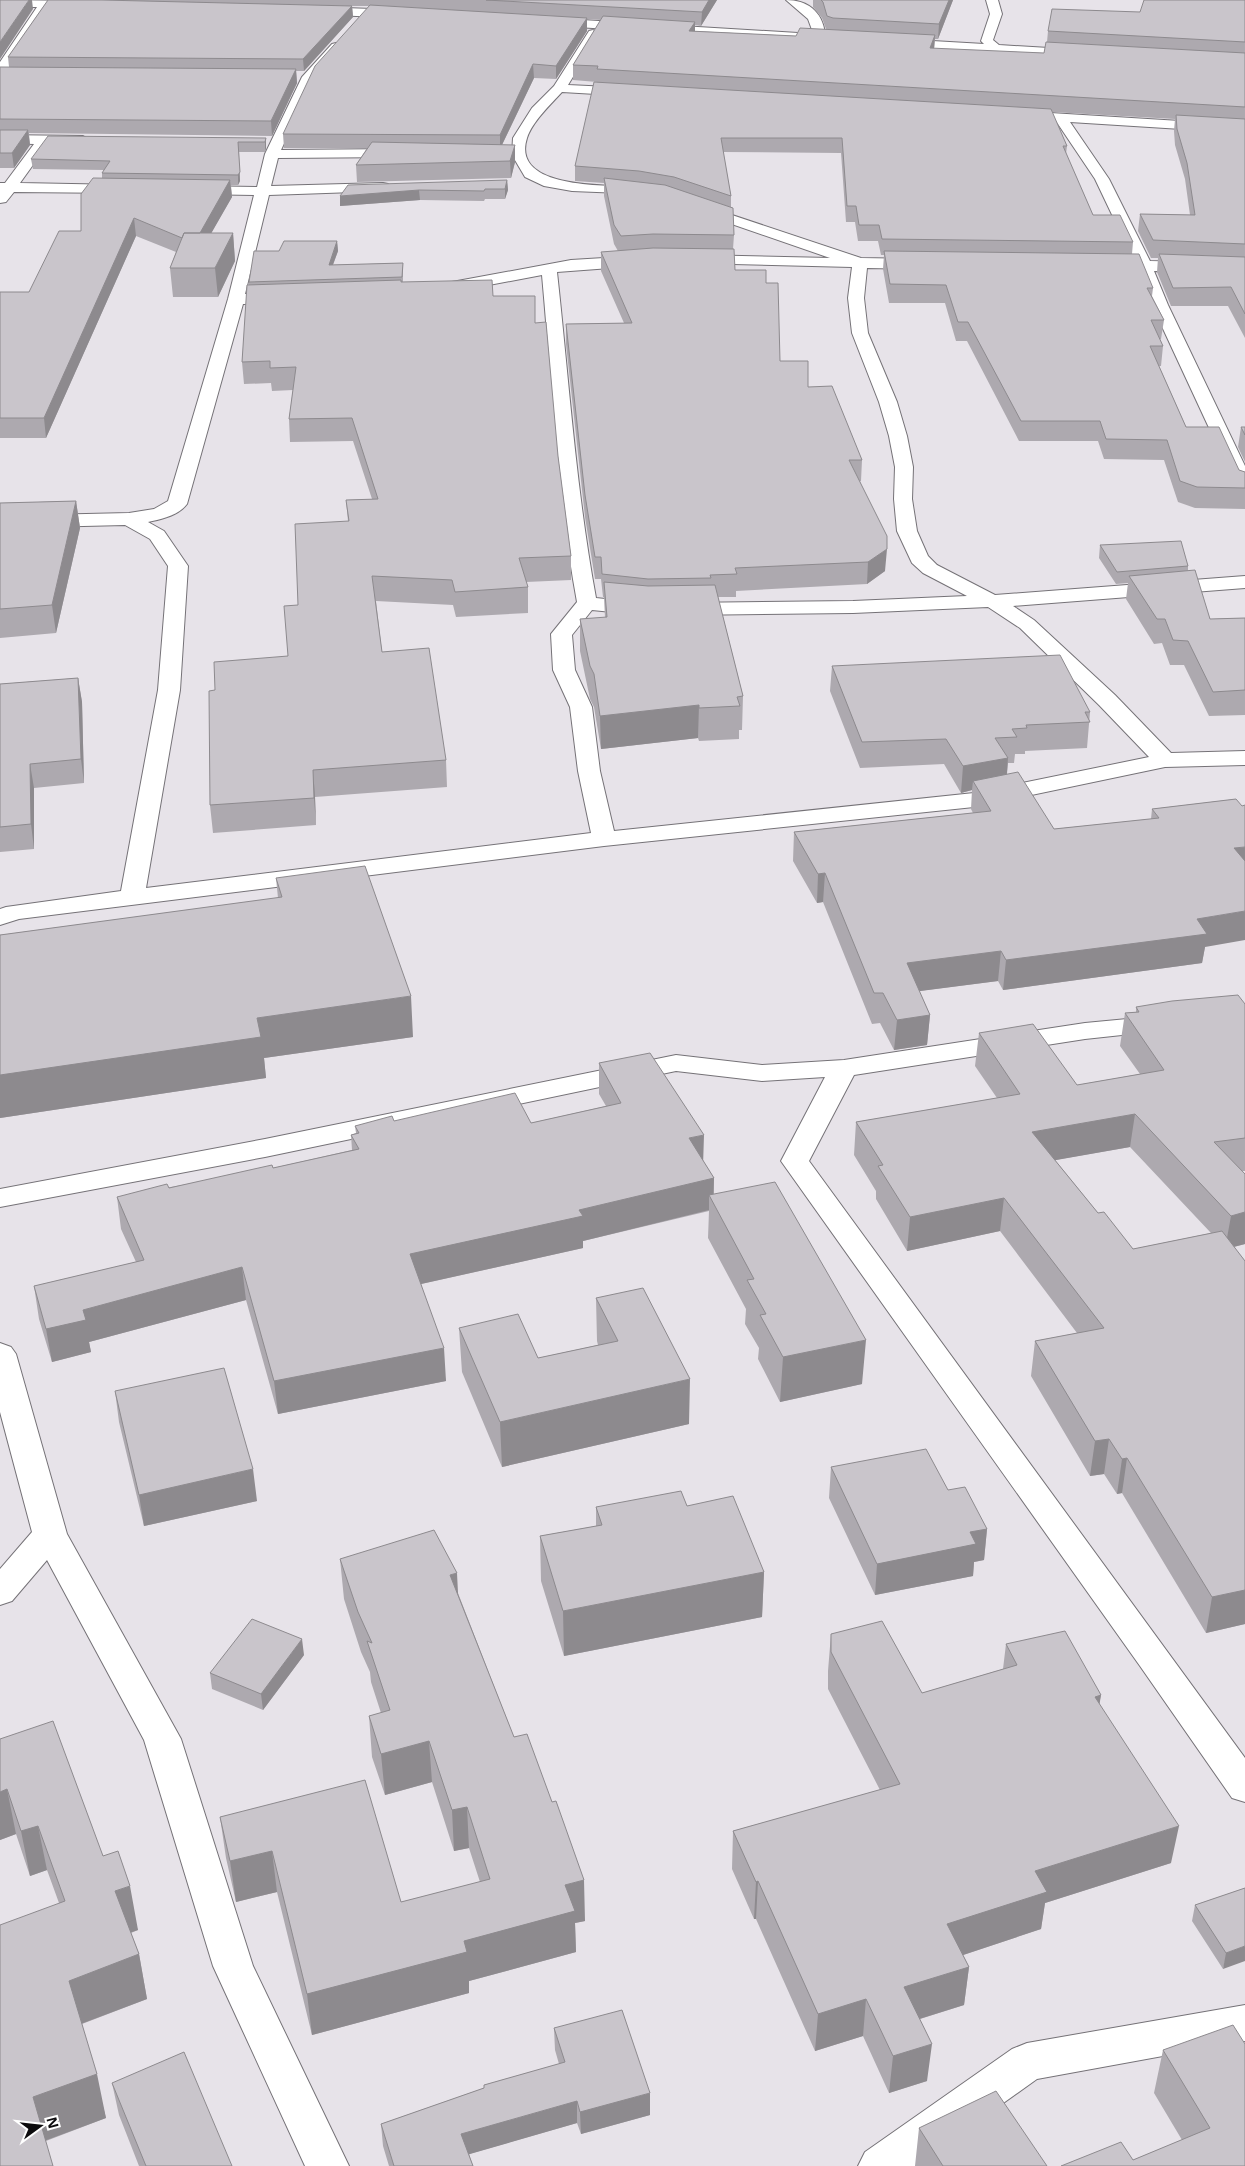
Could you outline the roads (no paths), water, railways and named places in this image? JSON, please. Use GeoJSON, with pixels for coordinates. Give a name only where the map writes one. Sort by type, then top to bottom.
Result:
{"type":"FeatureCollection","features":[{"type":"Feature","properties":{"kind":"street"},"geometry":{"type":"LineString","coordinates":[[541,21],[836,39],[819,35],[817,22],[811,12],[792,0]]}},
{"type":"Feature","properties":{"kind":"street"},"geometry":{"type":"LineString","coordinates":[[992,0],[996,14],[987,41],[996,49]]}},
{"type":"Feature","properties":{"kind":"street"},"geometry":{"type":"LineString","coordinates":[[0,3],[46,2],[93,6]]}},
{"type":"Feature","properties":{"kind":"street"},"geometry":{"type":"LineString","coordinates":[[3,74],[46,2]]}},
{"type":"Feature","properties":{"kind":"street"},"geometry":{"type":"LineString","coordinates":[[308,11],[415,15]]}},
{"type":"Feature","properties":{"kind":"street"},"geometry":{"type":"LineString","coordinates":[[0,522],[129,519],[159,514],[177,504],[236,299],[264,191],[272,146],[304,77],[367,12]]}},
{"type":"Feature","properties":{"kind":"street"},"geometry":{"type":"LineString","coordinates":[[549,183],[530,174],[519,155],[520,138],[537,111],[559,88],[598,24]]}},
{"type":"Feature","properties":{"kind":"street"},"geometry":{"type":"LineString","coordinates":[[889,42],[1097,55]]}},
{"type":"Feature","properties":{"kind":"street"},"geometry":{"type":"LineString","coordinates":[[559,88],[648,93]]}},
{"type":"Feature","properties":{"kind":"street"},"geometry":{"type":"LineString","coordinates":[[1001,114],[1245,129]]}},
{"type":"Feature","properties":{"kind":"street"},"geometry":{"type":"LineString","coordinates":[[1060,118],[1102,179],[1144,265],[1160,305],[1245,486]]}},
{"type":"Feature","properties":{"kind":"street"},"geometry":{"type":"LineString","coordinates":[[0,139],[92,140]]}},
{"type":"Feature","properties":{"kind":"street"},"geometry":{"type":"LineString","coordinates":[[0,200],[4,187],[44,139]]}},
{"type":"Feature","properties":{"kind":"street"},"geometry":{"type":"LineString","coordinates":[[272,146],[418,153]]}},
{"type":"Feature","properties":{"kind":"street"},"geometry":{"type":"LineString","coordinates":[[501,154],[519,155]]}},
{"type":"Feature","properties":{"kind":"street"},"geometry":{"type":"LineString","coordinates":[[519,184],[549,183],[572,187],[652,193]]}},
{"type":"Feature","properties":{"kind":"street"},"geometry":{"type":"LineString","coordinates":[[4,187],[136,189]]}},
{"type":"Feature","properties":{"kind":"street"},"geometry":{"type":"LineString","coordinates":[[175,190],[264,191],[401,187]]}},
{"type":"Feature","properties":{"kind":"street"},"geometry":{"type":"LineString","coordinates":[[687,203],[860,264]]}},
{"type":"Feature","properties":{"kind":"street"},"geometry":{"type":"LineString","coordinates":[[440,289],[549,269],[596,263],[653,260]]}},
{"type":"Feature","properties":{"kind":"street"},"geometry":{"type":"LineString","coordinates":[[683,260],[939,264]]}},
{"type":"Feature","properties":{"kind":"street"},"geometry":{"type":"LineString","coordinates":[[860,264],[856,298],[860,333],[888,402],[898,436],[904,467],[903,499],[907,531],[919,559],[930,569],[992,601],[1027,624],[1064,658],[1165,760]]}},
{"type":"Feature","properties":{"kind":"street"},"geometry":{"type":"LineString","coordinates":[[1096,265],[1245,268]]}},
{"type":"Feature","properties":{"kind":"street"},"geometry":{"type":"LineString","coordinates":[[549,269],[561,382],[564,442],[577,549],[586,604],[561,634],[564,670],[581,707],[588,771],[604,839]]}},
{"type":"Feature","properties":{"kind":"street"},"geometry":{"type":"LineString","coordinates":[[236,299],[294,298]]}},
{"type":"Feature","properties":{"kind":"street"},"geometry":{"type":"LineString","coordinates":[[129,519],[157,535],[178,566],[169,690],[132,897]]}},
{"type":"Feature","properties":{"kind":"street"},"geometry":{"type":"LineString","coordinates":[[586,604],[663,610],[853,607],[992,601],[1245,582]]}},
{"type":"Feature","properties":{"kind":"street"},"geometry":{"type":"LineString","coordinates":[[0,917],[15,912],[604,839],[974,800],[1165,760],[1245,758]]}},
{"type":"Feature","properties":{"kind":"street"},"geometry":{"type":"LineString","coordinates":[[0,1198],[265,1148],[676,1063],[762,1073],[844,1068],[1084,1031],[1188,1021]]}},
{"type":"Feature","properties":{"kind":"street"},"geometry":{"type":"LineString","coordinates":[[844,1068],[795,1161],[1142,1640],[1245,1787]]}},
{"type":"Feature","properties":{"kind":"street"},"geometry":{"type":"LineString","coordinates":[[0,1354],[50,1534],[162,1738],[233,1966],[327,2166]]}},
{"type":"Feature","properties":{"kind":"street"},"geometry":{"type":"LineString","coordinates":[[0,1592],[50,1534]]}},
{"type":"Feature","properties":{"kind":"street"},"geometry":{"type":"LineString","coordinates":[[880,2166],[1027,2062],[1245,2023]]}}]}
